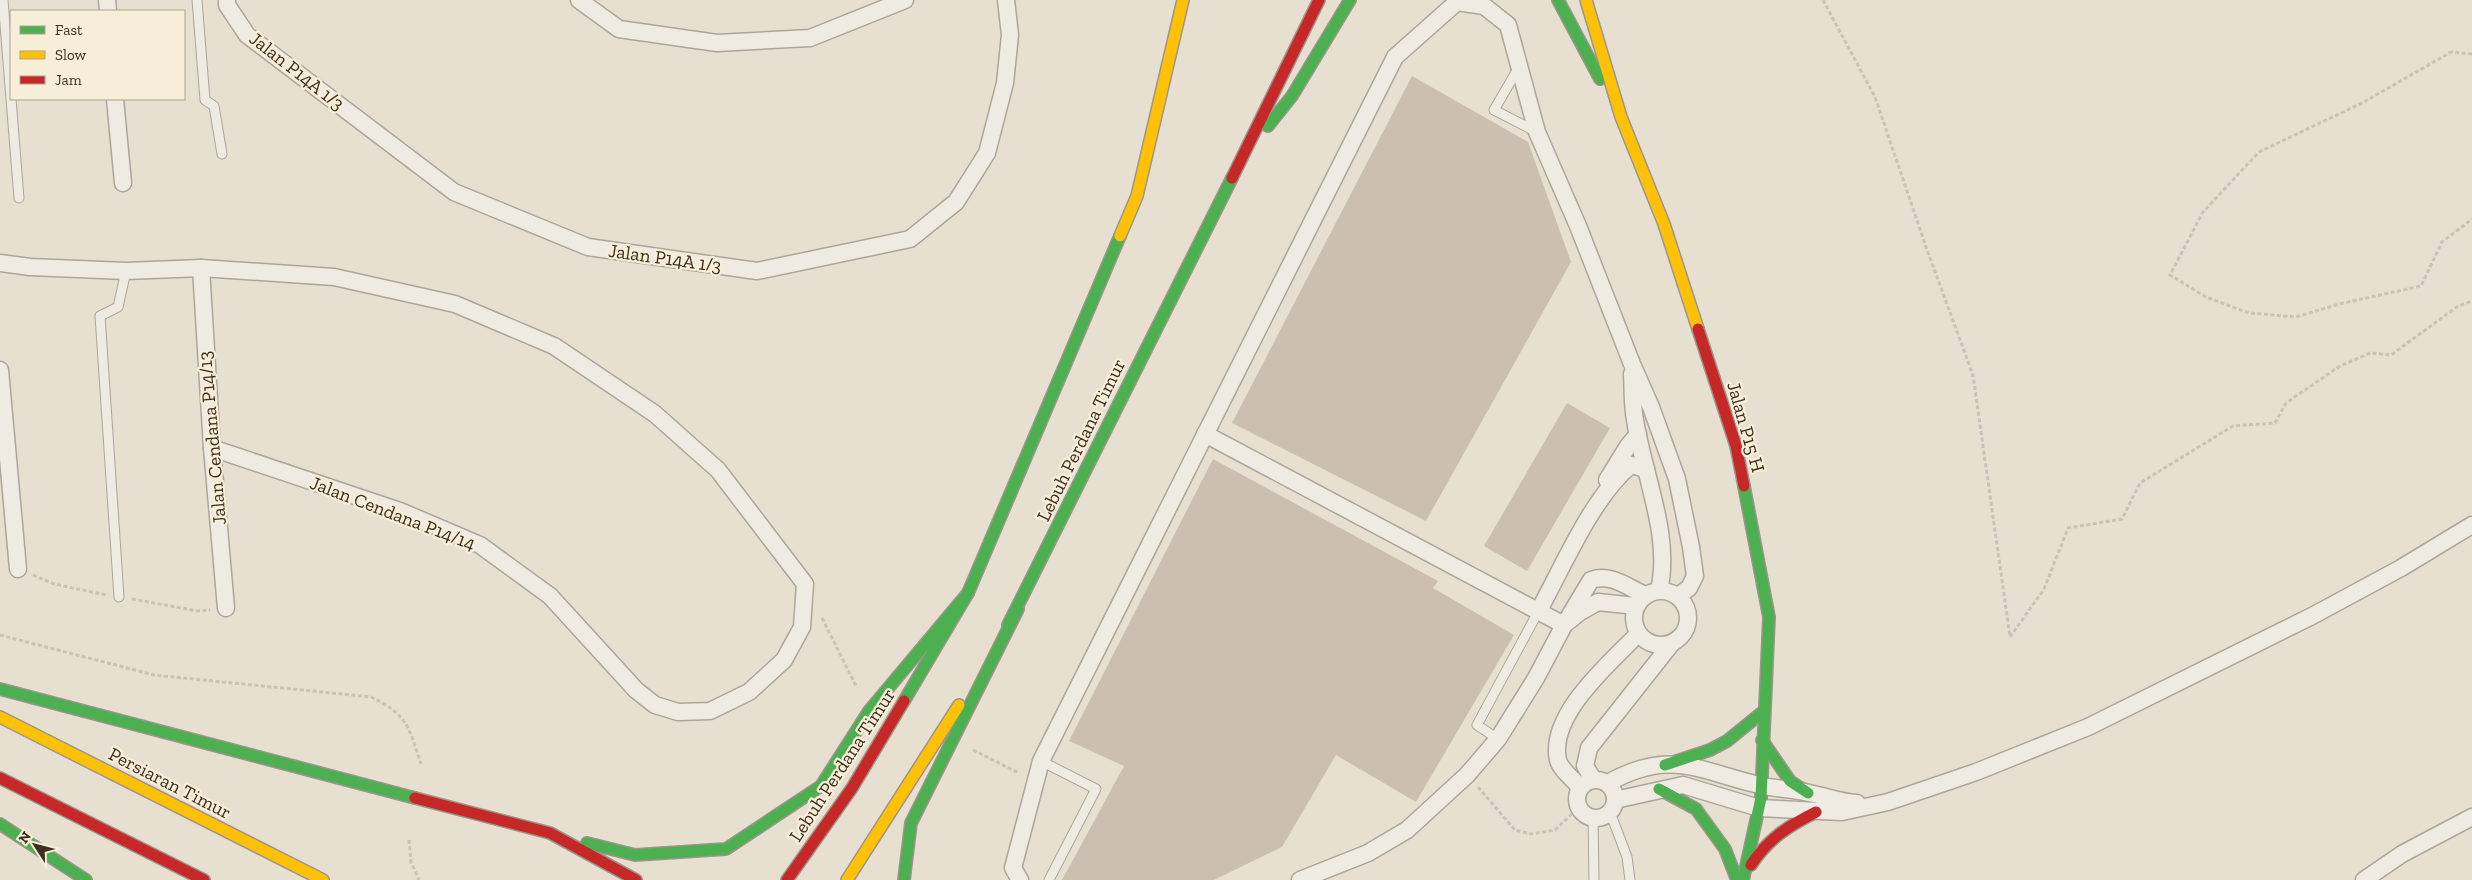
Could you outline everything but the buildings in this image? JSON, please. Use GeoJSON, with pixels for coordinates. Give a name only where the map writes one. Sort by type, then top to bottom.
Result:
{"type":"FeatureCollection","features":[{"type":"Feature","properties":{"kind":"main road","name":"Lebuh Perdana Timur"},"geometry":{"type":"LineString","coordinates":[[787,880],[852,788],[968,593],[1137,196],[1183,0]]}},
{"type":"Feature","properties":{"kind":"main road","name":"Lebuh Perdana Timur"},"geometry":{"type":"LineString","coordinates":[[847,880],[893,811],[1018,609],[1162,313],[1241,161],[1318,0]]}},
{"type":"Feature","properties":{"kind":"main road"},"geometry":{"type":"LineString","coordinates":[[1241,161],[1292,96],[1350,0]]}},
{"type":"Feature","properties":{"kind":"main road"},"geometry":{"type":"LineString","coordinates":[[1558,0],[1621,118]]}},
{"type":"Feature","properties":{"kind":"main road","name":"Jalan P15 H"},"geometry":{"type":"LineString","coordinates":[[1586,0],[1621,118],[1664,224],[1736,446],[1769,617],[1762,740],[1762,786],[1759,808],[1742,879]]}},
{"type":"Feature","properties":{"kind":"main road"},"geometry":{"type":"LineString","coordinates":[[0,689],[635,855],[726,849],[821,786],[869,711],[968,593]]}},
{"type":"Feature","properties":{"kind":"main road"},"geometry":{"type":"LineString","coordinates":[[904,880],[911,823],[1018,609]]}},
{"type":"Feature","properties":{"kind":"main road"},"geometry":{"type":"LineString","coordinates":[[1666,765],[1710,750],[1727,741],[1764,711]]}},
{"type":"Feature","properties":{"kind":"main road","name":"Persiaran Timur"},"geometry":{"type":"LineString","coordinates":[[0,717],[323,880]]}},
{"type":"Feature","properties":{"kind":"main road"},"geometry":{"type":"LineString","coordinates":[[1762,740],[1790,781],[1808,793]]}},
{"type":"Feature","properties":{"kind":"main road"},"geometry":{"type":"LineString","coordinates":[[0,778],[204,880]]}},
{"type":"Feature","properties":{"kind":"main road"},"geometry":{"type":"LineString","coordinates":[[1658,789],[1696,809],[1725,849],[1742,879],[1763,845],[1776,832],[1816,812]]}},
{"type":"Feature","properties":{"kind":"main road"},"geometry":{"type":"LineString","coordinates":[[0,824],[86,880]]}},
{"type":"Feature","properties":{"kind":"main road"},"geometry":{"type":"LineString","coordinates":[[550,833],[636,880]]}},
{"type":"Feature","properties":{"kind":"street","name":"Jalan P14A 1/3"},"geometry":{"type":"LineString","coordinates":[[227,0],[227,5],[247,35],[454,192],[588,247],[757,271],[910,240],[956,202],[987,153],[1005,83],[1010,35],[1006,0]]}},
{"type":"Feature","properties":{"kind":"street"},"geometry":{"type":"LineString","coordinates":[[579,0],[619,30],[717,43],[810,38],[905,0]]}},
{"type":"Feature","properties":{"kind":"street"},"geometry":{"type":"LineString","coordinates":[[1020,880],[1013,868],[1041,761],[1395,57],[1457,2],[1484,6],[1508,25],[1537,132],[1578,226],[1632,364],[1651,407],[1677,480],[1691,547],[1695,576],[1689,588],[1678,596],[1598,602],[1580,612],[1564,625]]}},
{"type":"Feature","properties":{"kind":"street"},"geometry":{"type":"LineString","coordinates":[[115,100],[123,183]]}},
{"type":"Feature","properties":{"kind":"street"},"geometry":{"type":"LineString","coordinates":[[0,263],[30,267],[126,271],[201,268],[334,277],[455,304],[554,346],[655,414],[718,470],[805,584]]}},
{"type":"Feature","properties":{"kind":"street","name":"Jalan Cendana P14/13"},"geometry":{"type":"LineString","coordinates":[[201,268],[212,448],[226,608]]}},
{"type":"Feature","properties":{"kind":"street"},"geometry":{"type":"LineString","coordinates":[[1632,364],[1634,420],[1646,468],[1661,546],[1662,578],[1647,597],[1634,625],[1638,634],[1645,640],[1654,644],[1672,643]]}},
{"type":"Feature","properties":{"kind":"street"},"geometry":{"type":"LineString","coordinates":[[0,370],[5,458],[18,569]]}},
{"type":"Feature","properties":{"kind":"street"},"geometry":{"type":"LineString","coordinates":[[1205,434],[1564,625]]}},
{"type":"Feature","properties":{"kind":"street"},"geometry":{"type":"LineString","coordinates":[[1602,497],[1609,474],[1638,434]]}},
{"type":"Feature","properties":{"kind":"street","name":"Jalan Cendana P14/14"},"geometry":{"type":"LineString","coordinates":[[212,448],[400,512],[480,545],[550,596],[636,690],[655,706],[678,712],[710,711],[748,692],[784,660],[802,627],[805,584]]}},
{"type":"Feature","properties":{"kind":"street"},"geometry":{"type":"LineString","coordinates":[[1538,612],[1602,497],[1618,476],[1631,465],[1646,468]]}},
{"type":"Feature","properties":{"kind":"street"},"geometry":{"type":"LineString","coordinates":[[1877,804],[1844,802],[1808,793],[1762,786],[1709,769],[1666,765],[1653,765],[1594,783],[1576,797],[1578,808],[1587,816],[1593,818],[1600,818],[1613,806],[1658,789],[1683,785],[1759,808],[1842,812],[1888,802],[1976,772],[2088,727],[2312,616],[2402,568],[2472,526]]}},
{"type":"Feature","properties":{"kind":"street"},"geometry":{"type":"LineString","coordinates":[[1300,880],[1368,852],[1407,830],[1466,775],[1498,739],[1536,678],[1564,625],[1591,580],[1602,576],[1616,580],[1647,597]]}},
{"type":"Feature","properties":{"kind":"street"},"geometry":{"type":"LineString","coordinates":[[1594,783],[1585,766],[1589,748],[1672,643],[1680,638],[1688,621],[1688,611],[1678,596]]}},
{"type":"Feature","properties":{"kind":"street"},"geometry":{"type":"LineString","coordinates":[[1613,806],[1614,794],[1558,762],[1556,738],[1576,701],[1638,634]]}},
{"type":"Feature","properties":{"kind":"street"},"geometry":{"type":"LineString","coordinates":[[2364,880],[2402,854],[2472,817]]}},
{"type":"Feature","properties":{"kind":"lane"},"geometry":{"type":"LineString","coordinates":[[3,0],[10,87]]}},
{"type":"Feature","properties":{"kind":"lane"},"geometry":{"type":"LineString","coordinates":[[197,0],[206,100],[214,106],[222,154]]}},
{"type":"Feature","properties":{"kind":"lane"},"geometry":{"type":"LineString","coordinates":[[1519,67],[1494,110],[1537,132]]}},
{"type":"Feature","properties":{"kind":"lane"},"geometry":{"type":"LineString","coordinates":[[11,100],[19,198]]}},
{"type":"Feature","properties":{"kind":"lane"},"geometry":{"type":"LineString","coordinates":[[119,597],[100,316],[118,307],[126,271]]}},
{"type":"Feature","properties":{"kind":"lane"},"geometry":{"type":"LineString","coordinates":[[1498,739],[1477,725],[1538,612]]}},
{"type":"Feature","properties":{"kind":"lane"},"geometry":{"type":"LineString","coordinates":[[1041,761],[1096,789],[1049,880]]}},
{"type":"Feature","properties":{"kind":"lane"},"geometry":{"type":"LineString","coordinates":[[1613,806],[1627,857],[1630,880]]}},
{"type":"Feature","properties":{"kind":"lane"},"geometry":{"type":"LineString","coordinates":[[1593,818],[1594,880]]}},
{"type":"Feature","properties":{"kind":"path"},"geometry":{"type":"LineString","coordinates":[[1823,0],[1875,97],[1973,375],[2010,637],[2044,589],[2068,528],[2122,519],[2140,483],[2233,426],[2275,423],[2286,403],[2340,366],[2370,353],[2391,355],[2458,306],[2472,301]]}},
{"type":"Feature","properties":{"kind":"path"},"geometry":{"type":"LineString","coordinates":[[2472,54],[2451,52],[2364,102],[2259,152],[2203,212],[2170,275],[2206,297],[2248,313],[2296,317],[2339,304],[2421,286],[2442,242],[2472,218]]}},
{"type":"Feature","properties":{"kind":"path"},"geometry":{"type":"LineString","coordinates":[[805,584],[869,711]]}},
{"type":"Feature","properties":{"kind":"path"},"geometry":{"type":"LineString","coordinates":[[0,635],[154,675],[371,696],[395,709],[409,727],[421,764]]}},
{"type":"Feature","properties":{"kind":"path"},"geometry":{"type":"LineString","coordinates":[[952,740],[1022,775]]}},
{"type":"Feature","properties":{"kind":"path"},"geometry":{"type":"LineString","coordinates":[[1466,775],[1515,830],[1531,834],[1555,830],[1578,808]]}},
{"type":"Feature","properties":{"kind":"path"},"geometry":{"type":"LineString","coordinates":[[409,840],[412,862],[419,880]]}},
{"type":"Feature","properties":{"kind":"traffic: fast"},"geometry":{"type":"LineString","coordinates":[[1268,126],[1292,96],[1350,0]]}},
{"type":"Feature","properties":{"kind":"traffic: fast"},"geometry":{"type":"LineString","coordinates":[[1558,0],[1600,79]]}},
{"type":"Feature","properties":{"kind":"traffic: fast"},"geometry":{"type":"LineString","coordinates":[[1008,625],[1232,178]]}},
{"type":"Feature","properties":{"kind":"traffic: fast"},"geometry":{"type":"LineString","coordinates":[[904,701],[968,593],[1120,236]]}},
{"type":"Feature","properties":{"kind":"traffic: fast"},"geometry":{"type":"LineString","coordinates":[[1743,880],[1761,798],[1769,617],[1744,486]]}},
{"type":"Feature","properties":{"kind":"traffic: fast"},"geometry":{"type":"LineString","coordinates":[[587,843],[635,855],[726,849],[821,786],[869,711],[968,593]]}},
{"type":"Feature","properties":{"kind":"traffic: fast"},"geometry":{"type":"LineString","coordinates":[[904,880],[911,823],[1018,609]]}},
{"type":"Feature","properties":{"kind":"traffic: fast"},"geometry":{"type":"LineString","coordinates":[[0,689],[415,798]]}},
{"type":"Feature","properties":{"kind":"traffic: fast"},"geometry":{"type":"LineString","coordinates":[[1665,765],[1710,750],[1727,741],[1764,711]]}},
{"type":"Feature","properties":{"kind":"traffic: fast"},"geometry":{"type":"LineString","coordinates":[[1762,740],[1790,781],[1808,793]]}},
{"type":"Feature","properties":{"kind":"traffic: fast"},"geometry":{"type":"LineString","coordinates":[[1659,789],[1696,809],[1725,849],[1737,880]]}},
{"type":"Feature","properties":{"kind":"traffic: fast"},"geometry":{"type":"LineString","coordinates":[[0,824],[86,880]]}},
{"type":"Feature","properties":{"kind":"traffic: slow"},"geometry":{"type":"LineString","coordinates":[[1120,236],[1137,196],[1183,0]]}},
{"type":"Feature","properties":{"kind":"traffic: slow"},"geometry":{"type":"LineString","coordinates":[[1586,0],[1621,117],[1664,224],[1698,329]]}},
{"type":"Feature","properties":{"kind":"traffic: slow"},"geometry":{"type":"LineString","coordinates":[[847,880],[959,705]]}},
{"type":"Feature","properties":{"kind":"traffic: slow"},"geometry":{"type":"LineString","coordinates":[[0,717],[323,880]]}},
{"type":"Feature","properties":{"kind":"traffic: jam"},"geometry":{"type":"LineString","coordinates":[[1232,178],[1319,0]]}},
{"type":"Feature","properties":{"kind":"traffic: jam"},"geometry":{"type":"LineString","coordinates":[[1698,329],[1736,446],[1744,486]]}},
{"type":"Feature","properties":{"kind":"traffic: jam"},"geometry":{"type":"LineString","coordinates":[[787,880],[852,788],[904,701]]}},
{"type":"Feature","properties":{"kind":"traffic: jam"},"geometry":{"type":"LineString","coordinates":[[0,778],[204,880]]}},
{"type":"Feature","properties":{"kind":"traffic: jam"},"geometry":{"type":"LineString","coordinates":[[415,798],[550,833],[636,880]]}},
{"type":"Feature","properties":{"kind":"traffic: jam"},"geometry":{"type":"LineString","coordinates":[[1751,865],[1764,848],[1779,834],[1816,812]]}}]}
